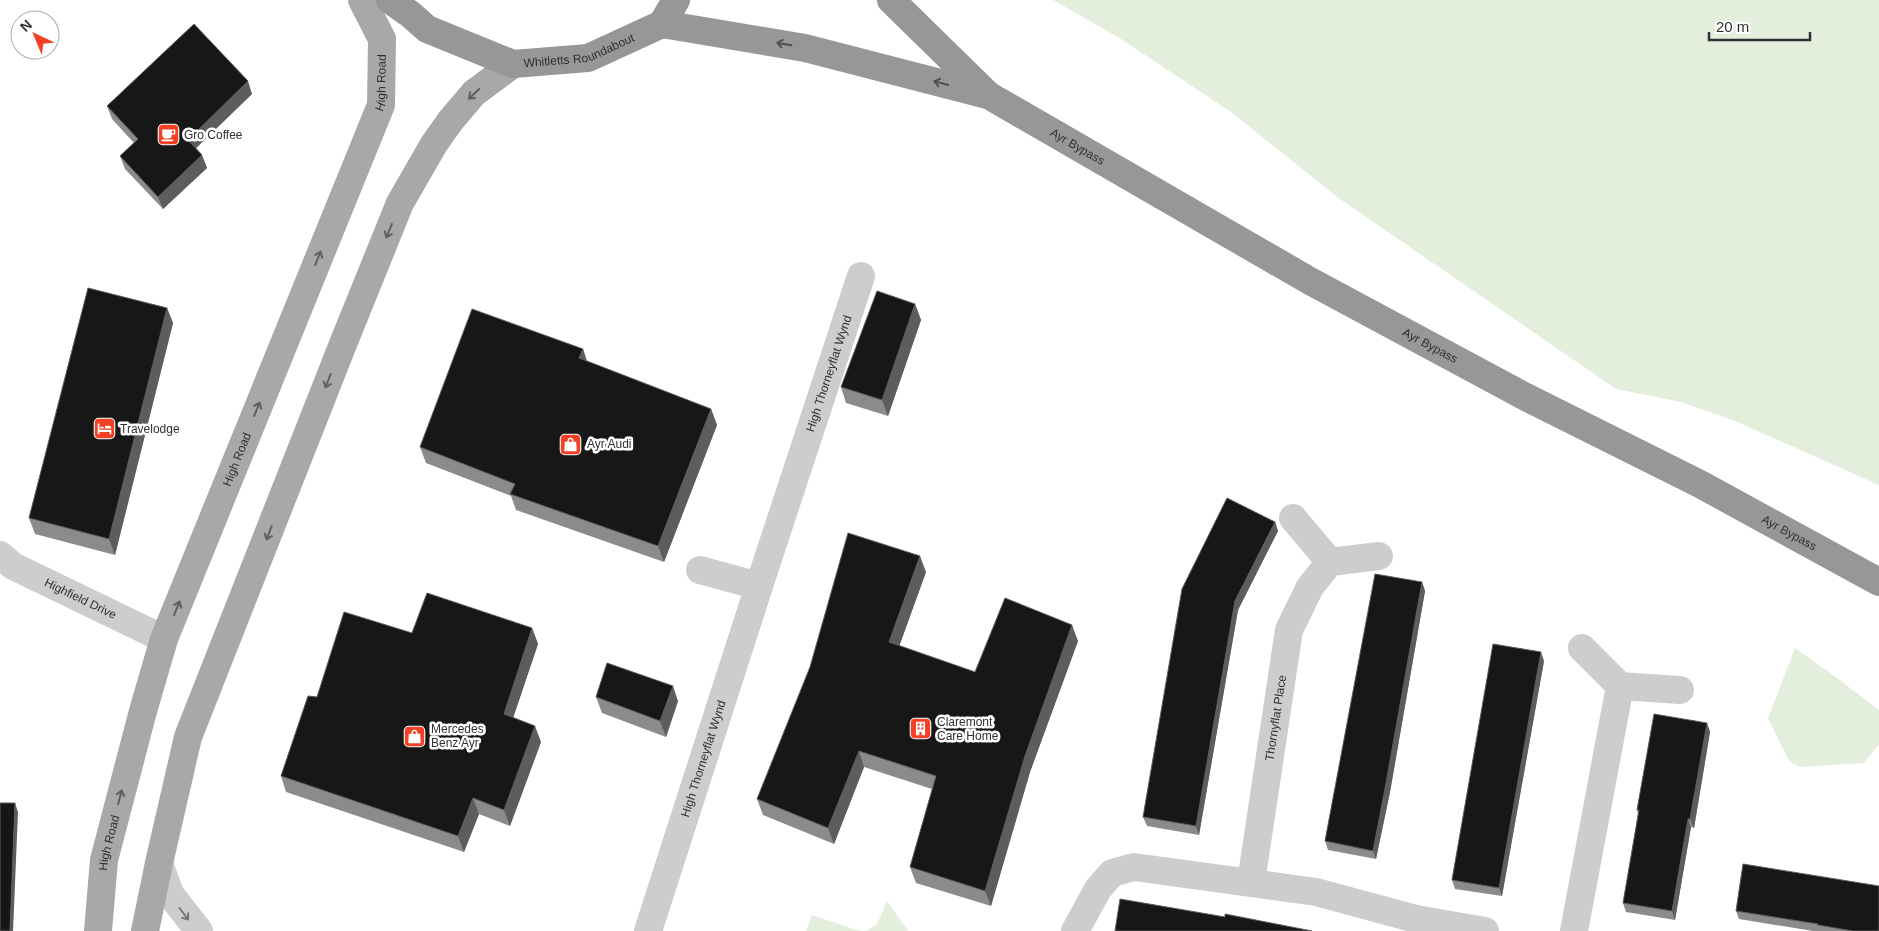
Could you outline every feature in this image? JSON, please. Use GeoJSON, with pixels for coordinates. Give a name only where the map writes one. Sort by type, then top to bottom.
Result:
{"type":"FeatureCollection","features":[{"type":"Feature","properties":{"kind":"highway","name":"Whitletts Roundabout"},"geometry":{"type":"LineString","coordinates":[[390,0],[427,29],[513,64],[588,58],[662,24]]}},
{"type":"Feature","properties":{"kind":"highway"},"geometry":{"type":"LineString","coordinates":[[662,24],[676,0]]}},
{"type":"Feature","properties":{"kind":"highway","name":"Ayr Bypass"},"geometry":{"type":"LineString","coordinates":[[891,0],[988,95],[1310,281],[1522,396],[1700,484],[1879,582]]}},
{"type":"Feature","properties":{"kind":"highway","name":"Ayr Bypass"},"geometry":{"type":"LineString","coordinates":[[662,24],[804,48],[988,95]]}},
{"type":"Feature","properties":{"kind":"main road","name":"High Road"},"geometry":{"type":"LineString","coordinates":[[98,931],[104,860],[164,639],[381,105],[382,40],[362,0]]}},
{"type":"Feature","properties":{"kind":"main road"},"geometry":{"type":"LineString","coordinates":[[145,931],[188,737],[400,203],[434,144],[451,120],[474,93],[513,64]]}},
{"type":"Feature","properties":{"kind":"street","name":"High Thorneyflat Wynd"},"geometry":{"type":"LineString","coordinates":[[648,931],[861,276]]}},
{"type":"Feature","properties":{"kind":"street"},"geometry":{"type":"LineString","coordinates":[[1294,518],[1330,562],[1379,556]]}},
{"type":"Feature","properties":{"kind":"street","name":"Highfield Drive"},"geometry":{"type":"LineString","coordinates":[[0,555],[13,566],[164,639]]}},
{"type":"Feature","properties":{"kind":"street","name":"Thornyflat Place"},"geometry":{"type":"LineString","coordinates":[[1251,882],[1289,630],[1310,587],[1330,562]]}},
{"type":"Feature","properties":{"kind":"street"},"geometry":{"type":"LineString","coordinates":[[700,570],[759,586]]}},
{"type":"Feature","properties":{"kind":"street"},"geometry":{"type":"LineString","coordinates":[[1582,648],[1620,686],[1680,690]]}},
{"type":"Feature","properties":{"kind":"street"},"geometry":{"type":"LineString","coordinates":[[1574,931],[1620,686]]}},
{"type":"Feature","properties":{"kind":"street"},"geometry":{"type":"LineString","coordinates":[[159,863],[170,894],[198,931]]}},
{"type":"Feature","properties":{"kind":"street"},"geometry":{"type":"LineString","coordinates":[[1075,931],[1098,889],[1112,874],[1134,867],[1316,892],[1416,919],[1485,931]]}},
{"type":"Feature","properties":{"kind":"green space"},"geometry":{"type":"Polygon","coordinates":[[[1053,0],[1879,0],[1879,485],[1735,421],[1681,402],[1616,389],[1337,197],[1231,112],[1121,39],[1053,0]]]}},
{"type":"Feature","properties":{"kind":"green space"},"geometry":{"type":"Polygon","coordinates":[[[1795,648],[1879,710],[1879,744],[1864,763],[1800,767],[1789,761],[1768,718],[1795,648]]]}},
{"type":"Feature","properties":{"kind":"green space"},"geometry":{"type":"Polygon","coordinates":[[[887,901],[908,931],[866,931],[877,924],[887,901]]]}},
{"type":"Feature","properties":{"kind":"green space"},"geometry":{"type":"Polygon","coordinates":[[[812,915],[857,930],[863,931],[806,931],[812,915]]]}},
{"type":"Feature","properties":{"kind":"building","name":"Gro Coffee"},"geometry":{"type":"Polygon","coordinates":[[[194,24],[248,81],[188,140],[202,155],[158,197],[120,156],[138,139],[107,106],[194,24]]]}},
{"type":"Feature","properties":{"kind":"building","name":"Travelodge"},"geometry":{"type":"Polygon","coordinates":[[[88,288],[167,308],[109,539],[29,518],[88,288]]]}},
{"type":"Feature","properties":{"kind":"building"},"geometry":{"type":"Polygon","coordinates":[[[877,291],[915,304],[882,400],[841,387],[877,291]]]}},
{"type":"Feature","properties":{"kind":"building","name":"Ayr Audi"},"geometry":{"type":"Polygon","coordinates":[[[472,309],[583,349],[579,358],[711,409],[658,546],[510,494],[515,484],[420,447],[472,309]]]}},
{"type":"Feature","properties":{"kind":"building"},"geometry":{"type":"Polygon","coordinates":[[[1227,498],[1275,522],[1235,601],[1196,826],[1143,817],[1182,589],[1227,498]]]}},
{"type":"Feature","properties":{"kind":"building","name":"Claremont Care Home"},"geometry":{"type":"Polygon","coordinates":[[[848,533],[920,556],[889,642],[975,672],[1005,598],[1072,625],[1025,756],[985,891],[910,867],[936,776],[859,751],[828,828],[757,799],[810,667],[848,533]]]}},
{"type":"Feature","properties":{"kind":"building"},"geometry":{"type":"Polygon","coordinates":[[[1375,574],[1422,582],[1373,851],[1325,841],[1375,574]]]}},
{"type":"Feature","properties":{"kind":"building","name":"Mercedes Benz Ayr"},"geometry":{"type":"Polygon","coordinates":[[[427,593],[532,628],[504,714],[535,726],[504,810],[473,798],[458,836],[281,776],[308,696],[317,697],[344,612],[412,633],[427,593]]]}},
{"type":"Feature","properties":{"kind":"building"},"geometry":{"type":"Polygon","coordinates":[[[1493,644],[1541,652],[1499,888],[1452,880],[1493,644]]]}},
{"type":"Feature","properties":{"kind":"building"},"geometry":{"type":"Polygon","coordinates":[[[607,663],[673,686],[660,721],[596,697],[607,663]]]}},
{"type":"Feature","properties":{"kind":"building"},"geometry":{"type":"Polygon","coordinates":[[[1654,714],[1707,723],[1672,911],[1623,903],[1654,714]]]}},
{"type":"Feature","properties":{"kind":"building"},"geometry":{"type":"Polygon","coordinates":[[[0,803],[15,803],[10,931],[0,931],[0,803]]]}},
{"type":"Feature","properties":{"kind":"building"},"geometry":{"type":"Polygon","coordinates":[[[1743,864],[1879,886],[1879,931],[1853,931],[1736,911],[1743,864]]]}},
{"type":"Feature","properties":{"kind":"building"},"geometry":{"type":"Polygon","coordinates":[[[1120,899],[1225,917],[1225,914],[1312,931],[1115,931],[1120,899]]]}},
{"type":"Feature","properties":{"kind":"place","name":"Gro Coffee"},"geometry":{"type":"Point","coordinates":[168,135]}},
{"type":"Feature","properties":{"kind":"place","name":"Travelodge"},"geometry":{"type":"Point","coordinates":[104,429]}},
{"type":"Feature","properties":{"kind":"place","name":"Ayr Audi"},"geometry":{"type":"Point","coordinates":[571,444]}},
{"type":"Feature","properties":{"kind":"place","name":"Claremont Care Home"},"geometry":{"type":"Point","coordinates":[921,729]}},
{"type":"Feature","properties":{"kind":"place","name":"Mercedes Benz Ayr"},"geometry":{"type":"Point","coordinates":[415,736]}}]}
